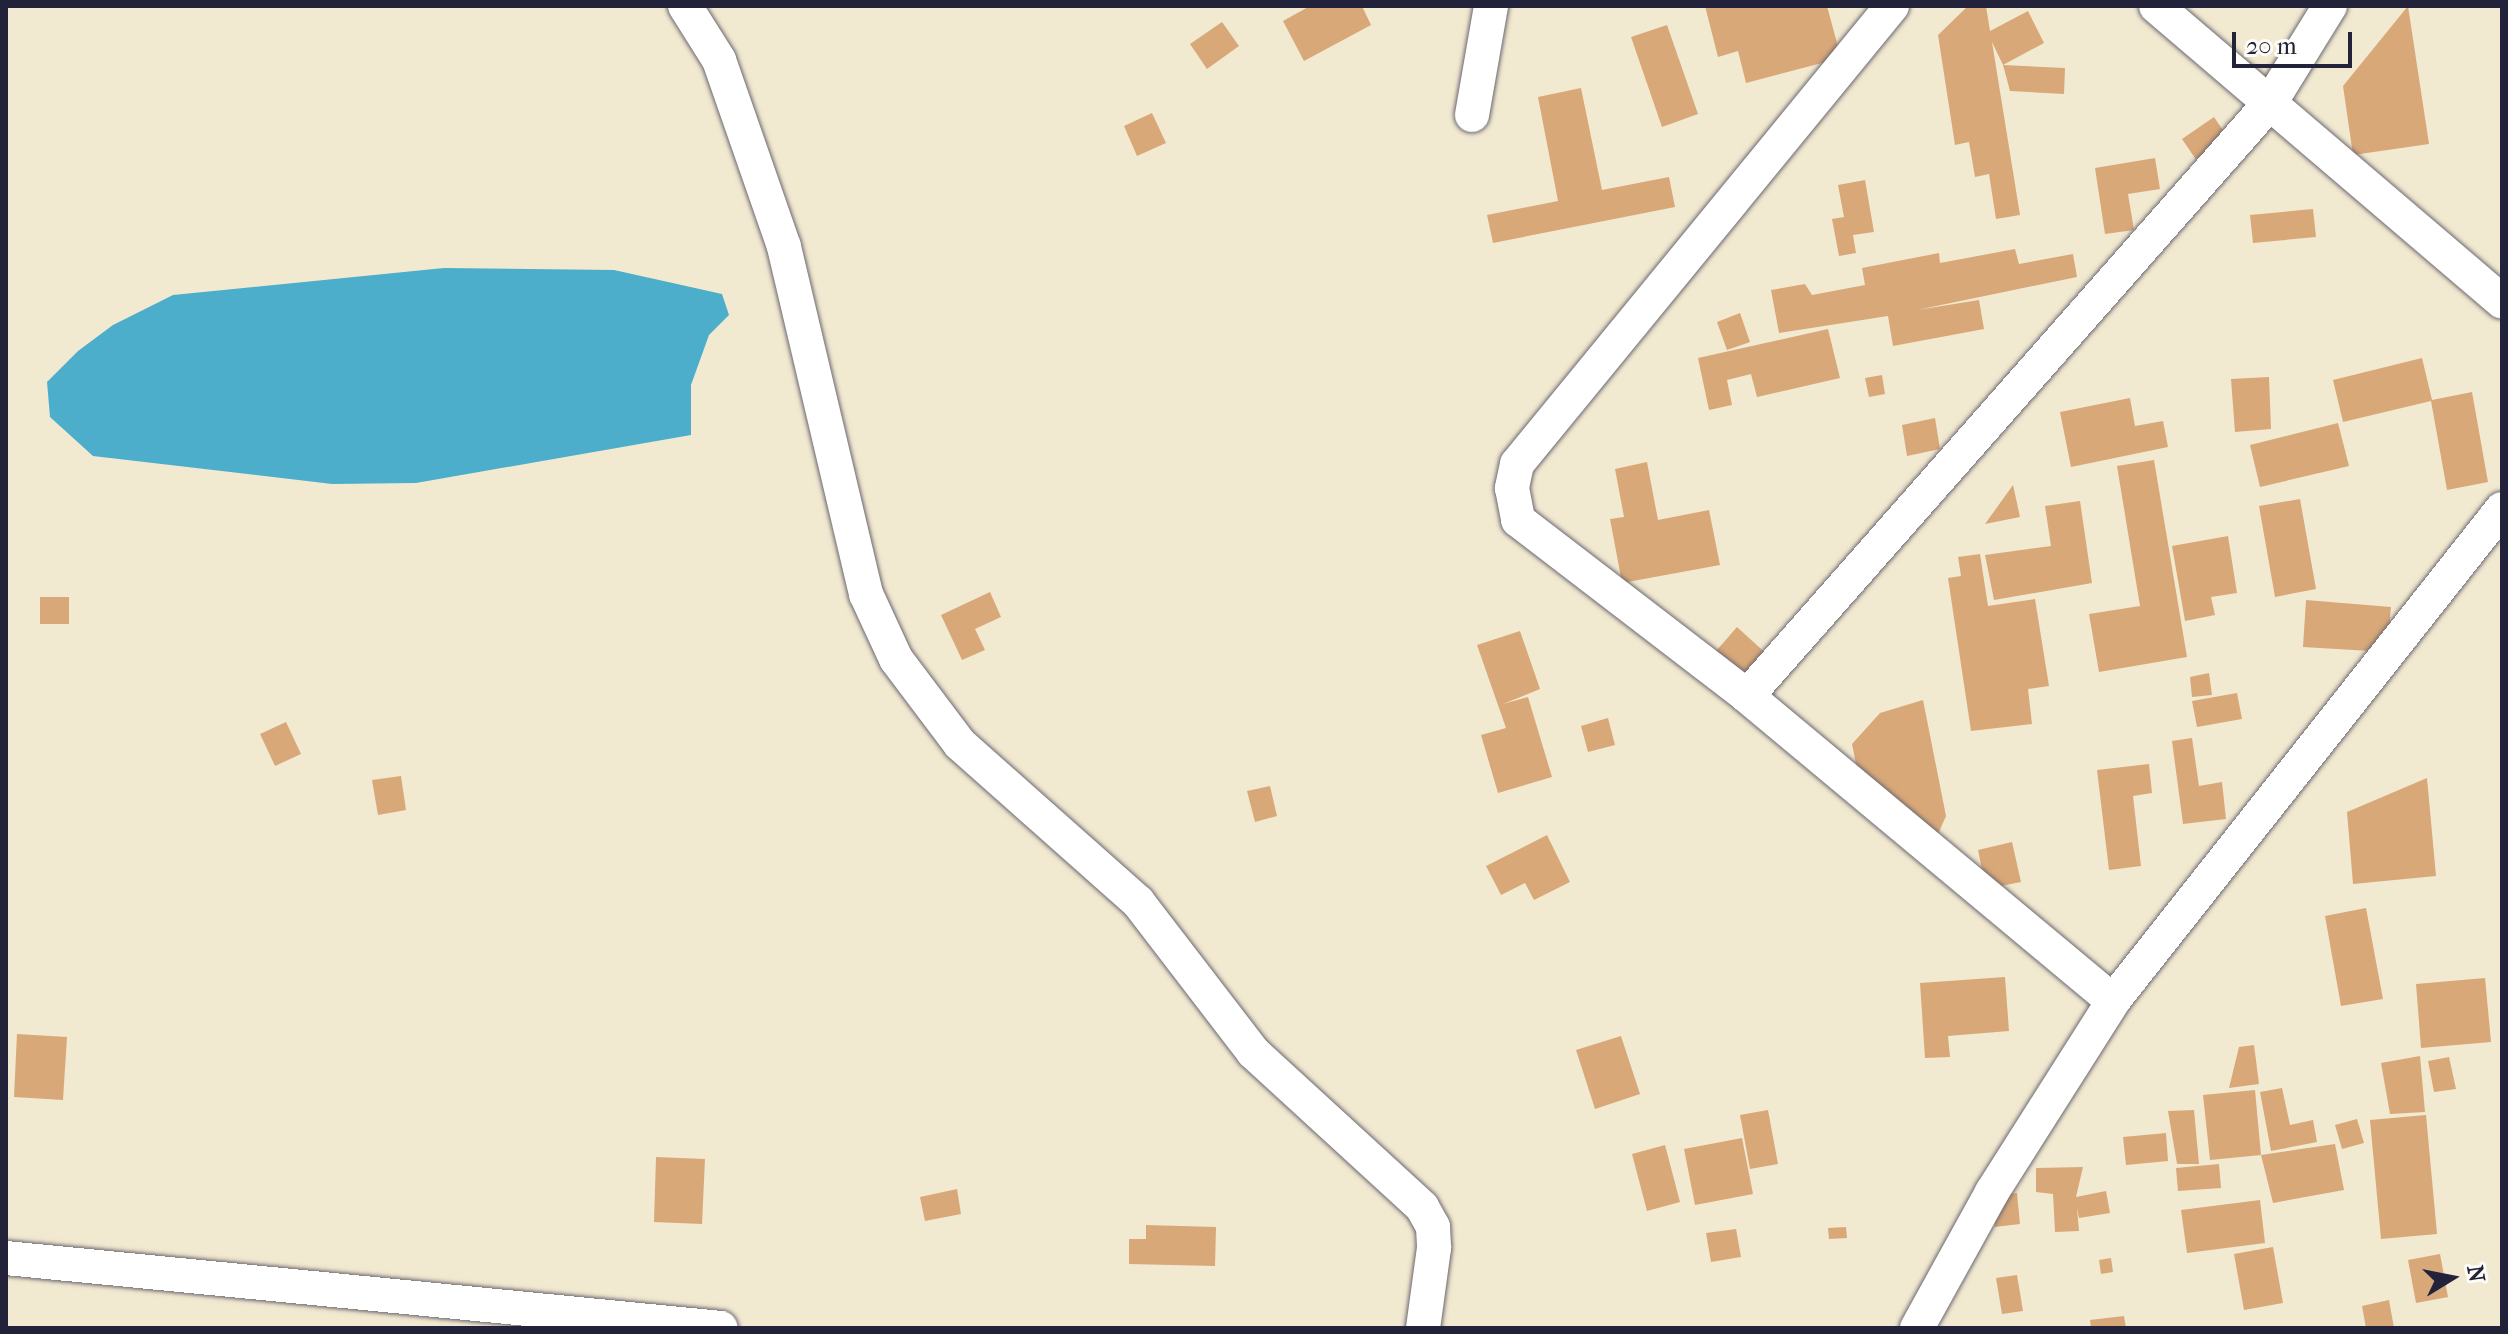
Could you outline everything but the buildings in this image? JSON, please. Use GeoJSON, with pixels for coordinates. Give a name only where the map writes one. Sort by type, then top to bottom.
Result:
{"type":"FeatureCollection","features":[{"type":"Feature","properties":{"kind":"street"},"geometry":{"type":"LineString","coordinates":[[685,6],[719,60],[784,247],[866,594],[896,659],[960,744],[1138,902],[1253,1052],[1422,1207],[1433,1227],[1434,1248],[1423,1328]]}},
{"type":"Feature","properties":{"kind":"street"},"geometry":{"type":"LineString","coordinates":[[1472,115],[1491,6]]}},
{"type":"Feature","properties":{"kind":"street"},"geometry":{"type":"LineString","coordinates":[[1892,6],[1517,464],[1512,488],[1518,520],[1747,696],[2113,1001]]}},
{"type":"Feature","properties":{"kind":"street"},"geometry":{"type":"LineString","coordinates":[[2156,6],[2502,302]]}},
{"type":"Feature","properties":{"kind":"street"},"geometry":{"type":"LineString","coordinates":[[1747,696],[2270,103],[2330,6]]}},
{"type":"Feature","properties":{"kind":"street"},"geometry":{"type":"LineString","coordinates":[[1917,1328],[1992,1192],[2113,1001],[2502,509]]}},
{"type":"Feature","properties":{"kind":"street"},"geometry":{"type":"LineString","coordinates":[[6,1258],[721,1328]]}},
{"type":"Feature","properties":{"kind":"water"},"geometry":{"type":"Polygon","coordinates":[[[444,268],[614,270],[722,294],[729,315],[709,335],[691,385],[691,435],[416,483],[332,484],[93,456],[50,417],[47,382],[78,351],[113,325],[173,295],[444,268]]]}}]}
